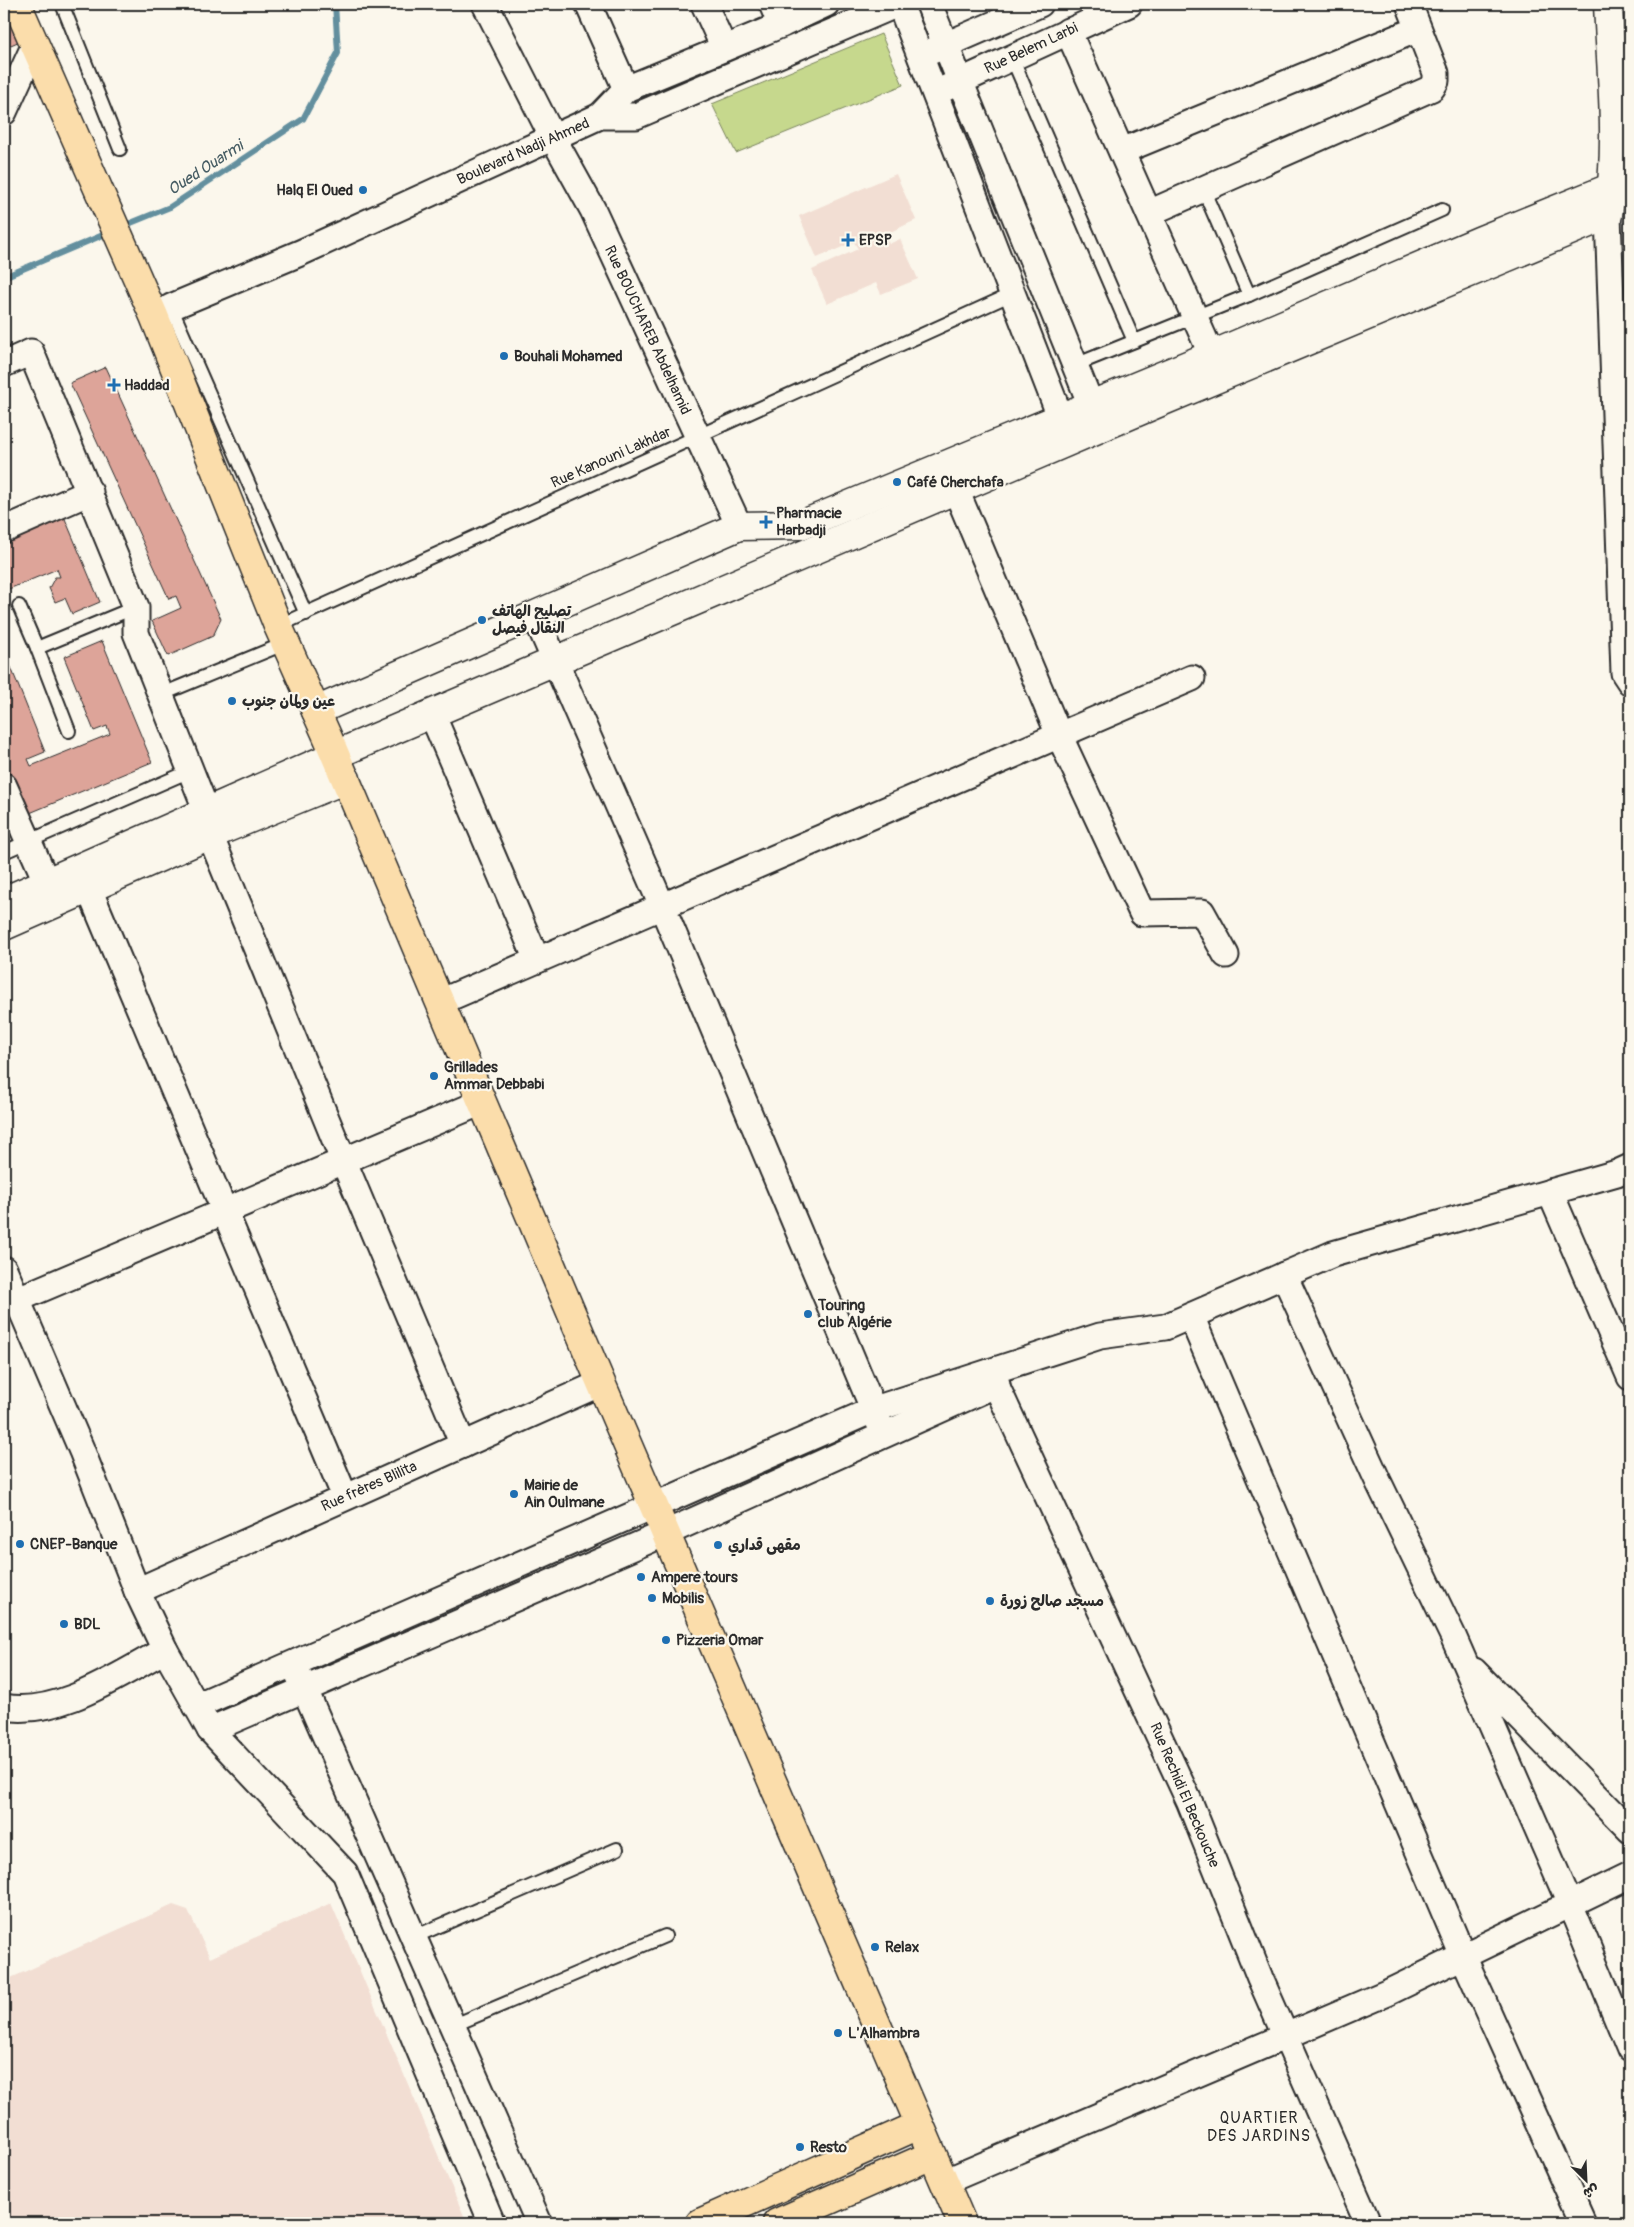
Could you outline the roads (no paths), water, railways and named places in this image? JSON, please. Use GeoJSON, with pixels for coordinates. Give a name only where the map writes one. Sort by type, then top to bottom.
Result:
{"type":"FeatureCollection","features":[{"type":"Feature","properties":{"kind":"main road"},"geometry":{"type":"LineString","coordinates":[[17,4],[139,282],[163,311],[282,635],[962,2223]]}},
{"type":"Feature","properties":{"kind":"main road"},"geometry":{"type":"LineString","coordinates":[[316,711],[739,526],[801,526],[1065,429],[1217,366],[1608,215],[1612,187],[1620,43],[1608,4]]}},
{"type":"Feature","properties":{"kind":"main road"},"geometry":{"type":"LineString","coordinates":[[1217,366],[1481,240],[1612,187]]}},
{"type":"Feature","properties":{"kind":"main road"},"geometry":{"type":"LineString","coordinates":[[4,926],[51,892],[340,767],[432,714],[956,490],[1065,429]]}},
{"type":"Feature","properties":{"kind":"main road"},"geometry":{"type":"LineString","coordinates":[[4,900],[51,892]]}},
{"type":"Feature","properties":{"kind":"main road"},"geometry":{"type":"LineString","coordinates":[[700,2223],[919,2125]]}},
{"type":"Feature","properties":{"kind":"main road"},"geometry":{"type":"LineString","coordinates":[[777,2223],[932,2155]]}},
{"type":"Feature","properties":{"kind":"street","name":"Rue BOUCHAREB Abdelhamid"},"geometry":{"type":"LineString","coordinates":[[486,4],[552,136],[593,210],[739,526]]}},
{"type":"Feature","properties":{"kind":"street"},"geometry":{"type":"LineString","coordinates":[[588,4],[626,89]]}},
{"type":"Feature","properties":{"kind":"street"},"geometry":{"type":"LineString","coordinates":[[704,4],[724,48]]}},
{"type":"Feature","properties":{"kind":"street"},"geometry":{"type":"LineString","coordinates":[[600,116],[626,89],[724,48],[776,14],[826,4]]}},
{"type":"Feature","properties":{"kind":"street"},"geometry":{"type":"LineString","coordinates":[[899,4],[1065,429]]}},
{"type":"Feature","properties":{"kind":"street","name":"Boulevard Nadji Ahmed"},"geometry":{"type":"LineString","coordinates":[[163,311],[300,253],[552,136],[600,116],[636,116],[899,4]]}},
{"type":"Feature","properties":{"kind":"street"},"geometry":{"type":"LineString","coordinates":[[929,4],[1096,416]]}},
{"type":"Feature","properties":{"kind":"street"},"geometry":{"type":"LineString","coordinates":[[920,56],[1040,4]]}},
{"type":"Feature","properties":{"kind":"street","name":"Rue Belem Larbi"},"geometry":{"type":"LineString","coordinates":[[935,94],[1129,4]]}},
{"type":"Feature","properties":{"kind":"street"},"geometry":{"type":"LineString","coordinates":[[1149,213],[1432,88],[1436,81],[1436,73],[1408,4]]}},
{"type":"Feature","properties":{"kind":"street"},"geometry":{"type":"LineString","coordinates":[[1122,151],[1418,29]]}},
{"type":"Feature","properties":{"kind":"street"},"geometry":{"type":"LineString","coordinates":[[1068,31],[1217,366]]}},
{"type":"Feature","properties":{"kind":"street"},"geometry":{"type":"LineString","coordinates":[[4,112],[35,44]]}},
{"type":"Feature","properties":{"kind":"street"},"geometry":{"type":"LineString","coordinates":[[1608,215],[1621,328],[1624,672],[1630,682]]}},
{"type":"Feature","properties":{"kind":"street"},"geometry":{"type":"LineString","coordinates":[[4,364],[31,352],[136,607],[136,633],[190,771],[208,823],[344,1162],[463,1445]]}},
{"type":"Feature","properties":{"kind":"street"},"geometry":{"type":"LineString","coordinates":[[956,490],[1060,735],[1142,913],[1202,912],[1226,954]]}},
{"type":"Feature","properties":{"kind":"street"},"geometry":{"type":"LineString","coordinates":[[4,530],[90,492]]}},
{"type":"Feature","properties":{"kind":"street"},"geometry":{"type":"LineString","coordinates":[[535,615],[662,906],[875,1409],[884,1436]]}},
{"type":"Feature","properties":{"kind":"street"},"geometry":{"type":"LineString","coordinates":[[440,1002],[1192,678]]}},
{"type":"Feature","properties":{"kind":"street"},"geometry":{"type":"LineString","coordinates":[[432,714],[537,960]]}},
{"type":"Feature","properties":{"kind":"street"},"geometry":{"type":"LineString","coordinates":[[4,786],[51,892]]}},
{"type":"Feature","properties":{"kind":"street"},"geometry":{"type":"LineString","coordinates":[[84,878],[345,1497]]}},
{"type":"Feature","properties":{"kind":"street"},"geometry":{"type":"LineString","coordinates":[[18,1299],[482,1102]]}},
{"type":"Feature","properties":{"kind":"street"},"geometry":{"type":"LineString","coordinates":[[210,1730],[666,1533],[884,1436],[994,1378],[1100,1336],[1165,1327],[1333,1254],[1617,1173],[1630,1167]]}},
{"type":"Feature","properties":{"kind":"street"},"geometry":{"type":"LineString","coordinates":[[1550,1192],[1630,1377]]}},
{"type":"Feature","properties":{"kind":"street"},"geometry":{"type":"LineString","coordinates":[[4,1269],[82,1451],[137,1591],[165,1650],[210,1730],[345,1873],[492,2223]]}},
{"type":"Feature","properties":{"kind":"street"},"geometry":{"type":"LineString","coordinates":[[1284,1275],[1463,1661],[1570,1904],[1630,2049]]}},
{"type":"Feature","properties":{"kind":"street"},"geometry":{"type":"LineString","coordinates":[[1191,1316],[1463,1956],[1583,2223]]}},
{"type":"Feature","properties":{"kind":"street"},"geometry":{"type":"LineString","coordinates":[[196,1706],[875,1409],[994,1378]]}},
{"type":"Feature","properties":{"kind":"street","name":"Rue Rechidi El Beckouche"},"geometry":{"type":"LineString","coordinates":[[994,1378],[1190,1802],[1260,1978],[1368,2223]]}},
{"type":"Feature","properties":{"kind":"street","name":"Rue frères Blilita"},"geometry":{"type":"LineString","coordinates":[[137,1591],[602,1383]]}},
{"type":"Feature","properties":{"kind":"street"},"geometry":{"type":"LineString","coordinates":[[4,1707],[13,1709],[44,1707],[79,1695],[165,1650]]}},
{"type":"Feature","properties":{"kind":"street"},"geometry":{"type":"LineString","coordinates":[[1463,1661],[1630,1830]]}},
{"type":"Feature","properties":{"kind":"street"},"geometry":{"type":"LineString","coordinates":[[293,1663],[539,2223]]}},
{"type":"Feature","properties":{"kind":"street"},"geometry":{"type":"LineString","coordinates":[[944,2182],[1389,1992],[1630,1875]]}},
{"type":"Feature","properties":{"kind":"lane"},"geometry":{"type":"LineString","coordinates":[[62,4],[120,149]]}},
{"type":"Feature","properties":{"kind":"lane"},"geometry":{"type":"LineString","coordinates":[[1012,58],[1134,341]]}},
{"type":"Feature","properties":{"kind":"lane"},"geometry":{"type":"LineString","coordinates":[[1203,189],[1249,295]]}},
{"type":"Feature","properties":{"kind":"lane"},"geometry":{"type":"LineString","coordinates":[[1075,365],[1249,295],[1442,210]]}},
{"type":"Feature","properties":{"kind":"lane","name":"Rue Kanouni Lakhdar"},"geometry":{"type":"LineString","coordinates":[[160,696],[282,635],[306,614],[1012,294]]}},
{"type":"Feature","properties":{"kind":"lane"},"geometry":{"type":"LineString","coordinates":[[163,311],[306,614]]}},
{"type":"Feature","properties":{"kind":"lane"},"geometry":{"type":"LineString","coordinates":[[18,606],[37,648],[69,731]]}},
{"type":"Feature","properties":{"kind":"lane"},"geometry":{"type":"LineString","coordinates":[[37,648],[136,607]]}},
{"type":"Feature","properties":{"kind":"lane"},"geometry":{"type":"LineString","coordinates":[[4,852],[190,771]]}},
{"type":"Feature","properties":{"kind":"lane"},"geometry":{"type":"LineString","coordinates":[[414,1937],[617,1849]]}},
{"type":"Feature","properties":{"kind":"lane"},"geometry":{"type":"LineString","coordinates":[[452,2026],[665,1936]]}},
{"type":"Feature","properties":{"kind":"waterway","name":"Oued Ouarmi"},"geometry":{"type":"LineString","coordinates":[[121,227],[170,207],[303,119],[338,53],[335,4]]}},
{"type":"Feature","properties":{"kind":"waterway","name":"Oued Ouarmi"},"geometry":{"type":"LineString","coordinates":[[4,277],[110,232]]}},
{"type":"Feature","properties":{"kind":"place","name":"Halq El Oued"},"geometry":{"type":"Point","coordinates":[363,190]}},
{"type":"Feature","properties":{"kind":"place","name":"EPSP"},"geometry":{"type":"Point","coordinates":[848,240]}},
{"type":"Feature","properties":{"kind":"place","name":"Bouhali Mohamed"},"geometry":{"type":"Point","coordinates":[504,356]}},
{"type":"Feature","properties":{"kind":"place","name":"Haddad"},"geometry":{"type":"Point","coordinates":[114,385]}},
{"type":"Feature","properties":{"kind":"place","name":"Café Cherchafa"},"geometry":{"type":"Point","coordinates":[897,482]}},
{"type":"Feature","properties":{"kind":"place","name":"Pharmacie Harbadji"},"geometry":{"type":"Point","coordinates":[766,522]}},
{"type":"Feature","properties":{"kind":"place","name":"تصليح الهاتف النقال فيصل"},"geometry":{"type":"Point","coordinates":[482,620]}},
{"type":"Feature","properties":{"kind":"place","name":"عين ولمان جنوب"},"geometry":{"type":"Point","coordinates":[232,701]}},
{"type":"Feature","properties":{"kind":"place","name":"Grillades Ammar Debbabi"},"geometry":{"type":"Point","coordinates":[434,1076]}},
{"type":"Feature","properties":{"kind":"place","name":"Touring club Algérie"},"geometry":{"type":"Point","coordinates":[808,1314]}},
{"type":"Feature","properties":{"kind":"place","name":"Mairie de Ain Oulmane"},"geometry":{"type":"Point","coordinates":[514,1494]}},
{"type":"Feature","properties":{"kind":"place","name":"CNEP-Banque"},"geometry":{"type":"Point","coordinates":[20,1544]}},
{"type":"Feature","properties":{"kind":"place","name":"مقهى قداري"},"geometry":{"type":"Point","coordinates":[718,1545]}},
{"type":"Feature","properties":{"kind":"place","name":"Ampere tours"},"geometry":{"type":"Point","coordinates":[641,1577]}},
{"type":"Feature","properties":{"kind":"place","name":"Mobilis"},"geometry":{"type":"Point","coordinates":[652,1598]}},
{"type":"Feature","properties":{"kind":"place","name":"مسجد صالح زورة"},"geometry":{"type":"Point","coordinates":[990,1601]}},
{"type":"Feature","properties":{"kind":"place","name":"BDL"},"geometry":{"type":"Point","coordinates":[64,1624]}},
{"type":"Feature","properties":{"kind":"place","name":"Pizzeria Omar"},"geometry":{"type":"Point","coordinates":[666,1640]}},
{"type":"Feature","properties":{"kind":"place","name":"Relax"},"geometry":{"type":"Point","coordinates":[875,1947]}},
{"type":"Feature","properties":{"kind":"place","name":"L'Alhambra"},"geometry":{"type":"Point","coordinates":[838,2033]}},
{"type":"Feature","properties":{"kind":"place","name":"Resto"},"geometry":{"type":"Point","coordinates":[800,2147]}},
{"type":"Feature","properties":{"kind":"district","name":"QUARTIER DES JARDINS"},"geometry":{"type":"Point","coordinates":[1259,2126]}}]}
